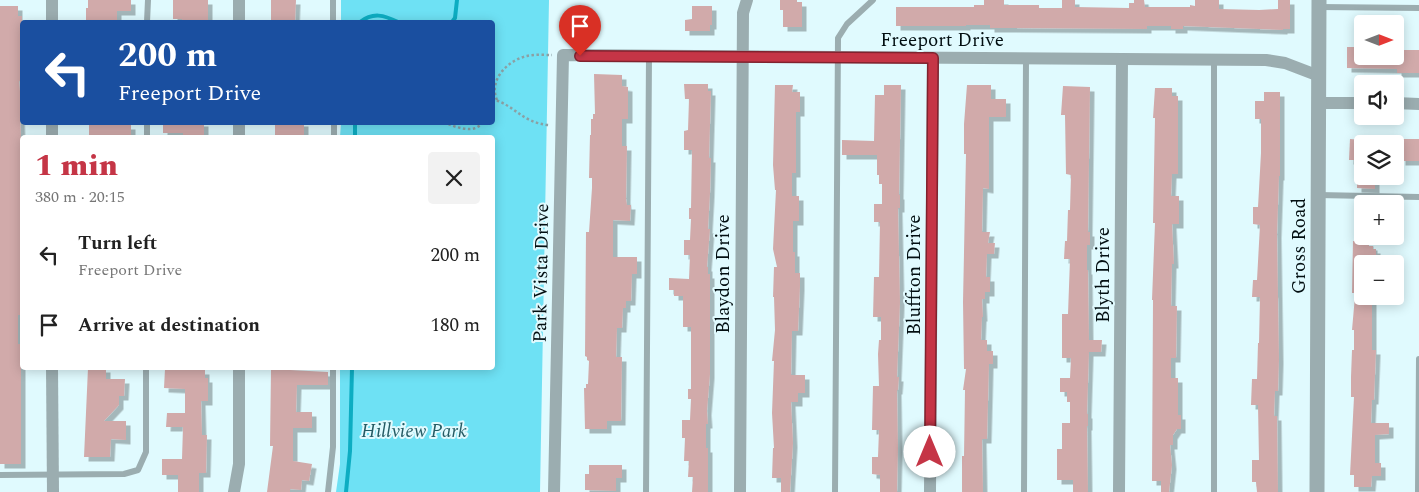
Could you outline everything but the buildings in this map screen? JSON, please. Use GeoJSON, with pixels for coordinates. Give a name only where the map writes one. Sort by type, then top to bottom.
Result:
{"type":"FeatureCollection","features":[{"type":"Feature","properties":{"kind":"street"},"geometry":{"type":"LineString","coordinates":[[52,0],[52,20]]}},
{"type":"Feature","properties":{"kind":"street"},"geometry":{"type":"LineString","coordinates":[[239,0],[239,20]]}},
{"type":"Feature","properties":{"kind":"street","name":"Blaydon Drive"},"geometry":{"type":"LineString","coordinates":[[740,492],[742,57],[743,13],[747,0]]}},
{"type":"Feature","properties":{"kind":"street","name":"Gross Road"},"geometry":{"type":"LineString","coordinates":[[1316,492],[1319,4]]}},
{"type":"Feature","properties":{"kind":"street","name":"Freeport Drive"},"geometry":{"type":"LineString","coordinates":[[563,55],[1266,60],[1285,63],[1319,76]]}},
{"type":"Feature","properties":{"kind":"street","name":"Park Vista Drive"},"geometry":{"type":"LineString","coordinates":[[554,492],[563,55]]}},
{"type":"Feature","properties":{"kind":"street","name":"Bluffton Drive"},"geometry":{"type":"LineString","coordinates":[[930,492],[933,58]]}},
{"type":"Feature","properties":{"kind":"street","name":"Blyth Drive"},"geometry":{"type":"LineString","coordinates":[[1119,492],[1122,59]]}},
{"type":"Feature","properties":{"kind":"street"},"geometry":{"type":"LineString","coordinates":[[1319,102],[1354,103]]}},
{"type":"Feature","properties":{"kind":"street"},"geometry":{"type":"LineString","coordinates":[[1404,103],[1419,104]]}},
{"type":"Feature","properties":{"kind":"street"},"geometry":{"type":"LineString","coordinates":[[52,370],[53,492]]}},
{"type":"Feature","properties":{"kind":"street"},"geometry":{"type":"LineString","coordinates":[[234,492],[240,464],[239,370]]}},
{"type":"Feature","properties":{"kind":"lane"},"geometry":{"type":"LineString","coordinates":[[148,0],[148,20]]}},
{"type":"Feature","properties":{"kind":"lane"},"geometry":{"type":"LineString","coordinates":[[333,0],[333,20]]}},
{"type":"Feature","properties":{"kind":"lane"},"geometry":{"type":"LineString","coordinates":[[835,492],[838,38],[848,24],[873,0]]}},
{"type":"Feature","properties":{"kind":"lane"},"geometry":{"type":"LineString","coordinates":[[1319,4],[1419,8]]}},
{"type":"Feature","properties":{"kind":"lane"},"geometry":{"type":"LineString","coordinates":[[646,492],[648,57]]}},
{"type":"Feature","properties":{"kind":"lane"},"geometry":{"type":"LineString","coordinates":[[1024,492],[1026,57]]}},
{"type":"Feature","properties":{"kind":"lane"},"geometry":{"type":"LineString","coordinates":[[1214,61],[1214,492]]}},
{"type":"Feature","properties":{"kind":"lane"},"geometry":{"type":"LineString","coordinates":[[1318,195],[1419,197]]}},
{"type":"Feature","properties":{"kind":"lane"},"geometry":{"type":"LineString","coordinates":[[1418,492],[1419,359]]}},
{"type":"Feature","properties":{"kind":"lane"},"geometry":{"type":"LineString","coordinates":[[0,475],[124,474],[138,470],[146,452],[146,370]]}},
{"type":"Feature","properties":{"kind":"lane"},"geometry":{"type":"LineString","coordinates":[[328,492],[333,447],[333,370]]}},
{"type":"Feature","properties":{"kind":"path"},"geometry":{"type":"LineString","coordinates":[[495,85],[500,74],[510,64],[527,56],[539,55]]}},
{"type":"Feature","properties":{"kind":"path"},"geometry":{"type":"LineString","coordinates":[[495,95],[497,100],[533,122],[561,126]]}},
{"type":"Feature","properties":{"kind":"path"},"geometry":{"type":"LineString","coordinates":[[453,125],[465,129],[476,129],[481,125]]}},
{"type":"Feature","properties":{"kind":"green space","name":"Hillview Park"},"geometry":{"type":"Polygon","coordinates":[[[341,0],[549,0],[540,492],[336,492],[340,464],[340,370],[495,370],[495,135],[340,135],[341,125],[495,125],[495,20],[341,20],[341,0]]]}},
{"type":"Feature","properties":{"kind":"waterway"},"geometry":{"type":"LineString","coordinates":[[454,20],[457,0]]}},
{"type":"Feature","properties":{"kind":"waterway"},"geometry":{"type":"LineString","coordinates":[[363,20],[374,16],[393,20]]}},
{"type":"Feature","properties":{"kind":"waterway"},"geometry":{"type":"LineString","coordinates":[[355,125],[355,135]]}},
{"type":"Feature","properties":{"kind":"waterway"},"geometry":{"type":"LineString","coordinates":[[346,492],[350,451],[352,370]]}},
{"type":"Feature","properties":{"kind":"route"},"geometry":{"type":"LineString","coordinates":[[580,56],[933,58],[930,452]]}}]}
